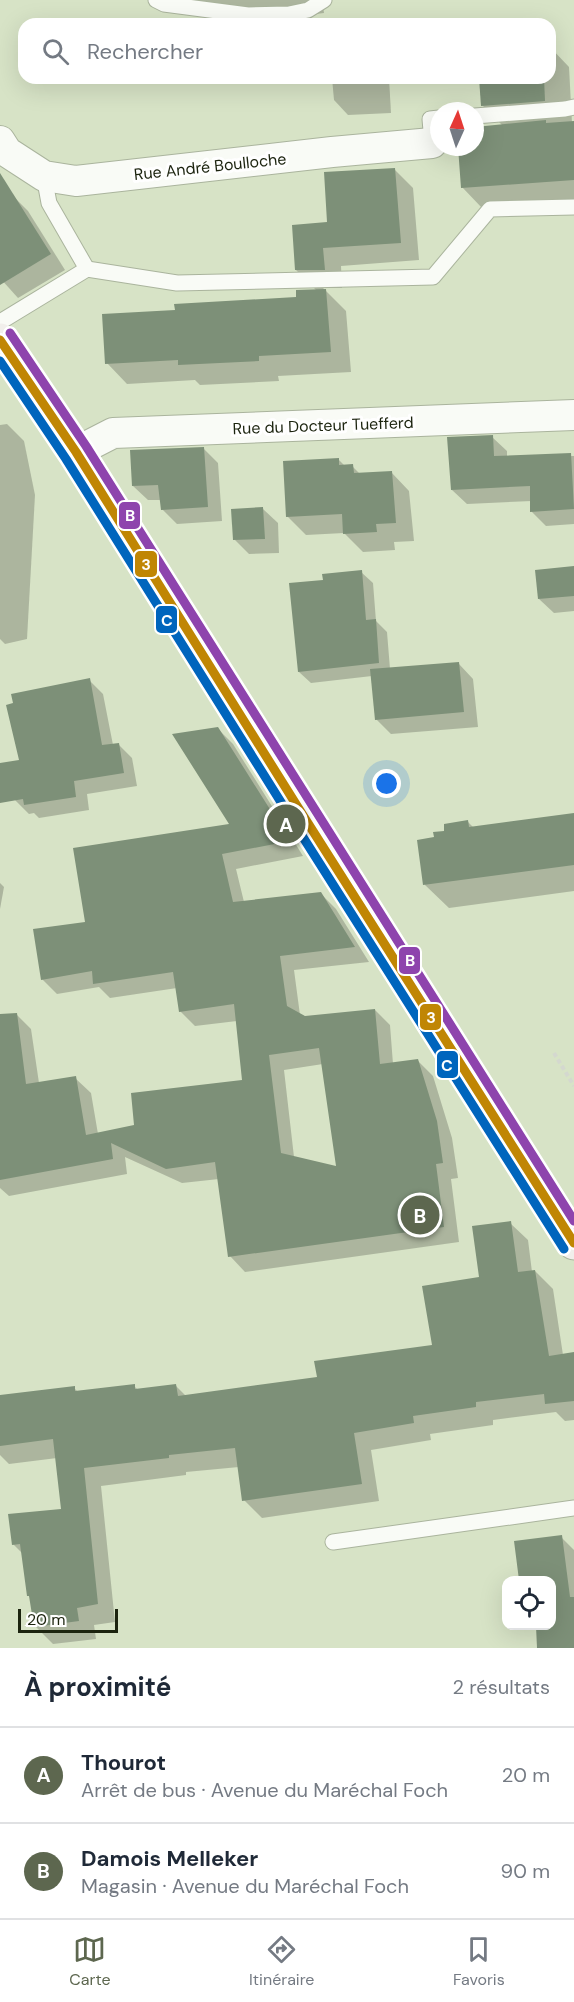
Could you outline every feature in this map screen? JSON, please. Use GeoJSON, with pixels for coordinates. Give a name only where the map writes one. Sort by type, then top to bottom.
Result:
{"type":"FeatureCollection","features":[{"type":"Feature","properties":{"kind":"street","name":"Rue André Boulloche"},"geometry":{"type":"LineString","coordinates":[[0,141],[7,152],[44,176],[76,181],[332,152],[430,131]]}},
{"type":"Feature","properties":{"kind":"street"},"geometry":{"type":"LineString","coordinates":[[0,340],[76,452],[574,1243]]}},
{"type":"Feature","properties":{"kind":"street"},"geometry":{"type":"LineString","coordinates":[[0,370],[36,392]]}},
{"type":"Feature","properties":{"kind":"street","name":"Rue du Docteur Tuefferd"},"geometry":{"type":"LineString","coordinates":[[76,452],[114,433],[574,414]]}},
{"type":"Feature","properties":{"kind":"lane"},"geometry":{"type":"LineString","coordinates":[[156,0],[164,4],[248,15],[289,14],[308,10],[324,0]]}},
{"type":"Feature","properties":{"kind":"lane"},"geometry":{"type":"LineString","coordinates":[[484,115],[574,107]]}},
{"type":"Feature","properties":{"kind":"lane"},"geometry":{"type":"LineString","coordinates":[[44,176],[49,203],[87,269]]}},
{"type":"Feature","properties":{"kind":"lane"},"geometry":{"type":"LineString","coordinates":[[0,322],[87,269],[177,283],[433,277],[490,209],[574,207]]}},
{"type":"Feature","properties":{"kind":"lane"},"geometry":{"type":"LineString","coordinates":[[333,1542],[574,1508]]}},
{"type":"Feature","properties":{"kind":"path"},"geometry":{"type":"LineString","coordinates":[[554,1053],[574,1086]]}},
{"type":"Feature","properties":{"kind":"building"},"geometry":{"type":"Polygon","coordinates":[[[479,84],[544,84],[545,101],[484,106],[484,102],[481,102],[479,84]]]}},
{"type":"Feature","properties":{"kind":"building"},"geometry":{"type":"Polygon","coordinates":[[[546,120],[546,123],[574,121],[574,180],[461,188],[459,156],[484,156],[484,126],[546,120]]]}},
{"type":"Feature","properties":{"kind":"building"},"geometry":{"type":"Polygon","coordinates":[[[395,168],[401,243],[323,248],[325,270],[295,270],[292,225],[327,222],[324,172],[395,168]]]}},
{"type":"Feature","properties":{"kind":"building"},"geometry":{"type":"Polygon","coordinates":[[[0,173],[51,254],[0,285],[0,173]]]}},
{"type":"Feature","properties":{"kind":"building"},"geometry":{"type":"Polygon","coordinates":[[[326,289],[331,352],[259,356],[259,361],[178,365],[178,360],[105,364],[102,314],[175,310],[174,304],[296,297],[296,290],[326,289]]]}},
{"type":"Feature","properties":{"kind":"building"},"geometry":{"type":"Polygon","coordinates":[[[493,435],[494,456],[571,453],[574,509],[530,512],[530,486],[451,490],[447,437],[493,435]]]}},
{"type":"Feature","properties":{"kind":"building"},"geometry":{"type":"Polygon","coordinates":[[[204,447],[208,507],[161,510],[158,485],[132,486],[130,450],[204,447]]]}},
{"type":"Feature","properties":{"kind":"building"},"geometry":{"type":"Polygon","coordinates":[[[339,458],[339,465],[353,464],[354,473],[392,471],[396,523],[376,524],[377,532],[343,534],[342,514],[286,517],[283,461],[339,458]]]}},
{"type":"Feature","properties":{"kind":"building"},"geometry":{"type":"Polygon","coordinates":[[[263,507],[265,539],[233,540],[231,509],[263,507]]]}},
{"type":"Feature","properties":{"kind":"building"},"geometry":{"type":"Polygon","coordinates":[[[574,566],[574,596],[538,599],[535,570],[574,566]]]}},
{"type":"Feature","properties":{"kind":"building"},"geometry":{"type":"Polygon","coordinates":[[[362,570],[366,620],[376,619],[379,663],[298,672],[289,583],[323,580],[322,574],[362,570]]]}},
{"type":"Feature","properties":{"kind":"building"},"geometry":{"type":"Polygon","coordinates":[[[459,662],[464,712],[375,720],[370,669],[459,662]]]}},
{"type":"Feature","properties":{"kind":"building"},"geometry":{"type":"Polygon","coordinates":[[[90,678],[102,745],[119,743],[124,773],[74,781],[76,797],[24,805],[23,799],[0,803],[0,763],[19,760],[6,705],[13,703],[11,694],[90,678]]]}},
{"type":"Feature","properties":{"kind":"building"},"geometry":{"type":"Polygon","coordinates":[[[218,727],[290,841],[222,854],[233,902],[321,892],[355,947],[280,956],[287,1006],[305,1016],[375,1009],[380,1064],[418,1059],[437,1121],[443,1163],[436,1164],[444,1227],[228,1257],[215,1162],[166,1169],[111,1143],[113,1159],[0,1180],[0,1014],[17,1013],[26,1084],[76,1076],[86,1135],[134,1125],[131,1093],[242,1080],[234,1004],[179,1012],[173,972],[93,984],[92,971],[41,980],[33,929],[85,922],[73,848],[229,824],[172,734],[218,727]],[[319,1048],[269,1055],[281,1153],[336,1166],[319,1048]]]}},
{"type":"Feature","properties":{"kind":"building"},"geometry":{"type":"Polygon","coordinates":[[[574,813],[574,865],[423,885],[417,840],[434,837],[433,832],[444,831],[444,824],[468,820],[469,827],[574,813]]]}},
{"type":"Feature","properties":{"kind":"building"},"geometry":{"type":"Polygon","coordinates":[[[511,1221],[518,1272],[535,1270],[549,1356],[574,1352],[574,1401],[545,1404],[544,1394],[476,1402],[476,1407],[413,1416],[414,1423],[354,1433],[362,1484],[242,1501],[235,1448],[84,1468],[98,1604],[77,1608],[79,1621],[34,1627],[20,1544],[12,1545],[8,1514],[61,1509],[53,1439],[0,1446],[0,1395],[75,1386],[75,1391],[135,1384],[135,1389],[176,1384],[178,1396],[317,1377],[314,1361],[432,1345],[422,1286],[479,1277],[472,1226],[511,1221]]]}},
{"type":"Feature","properties":{"kind":"building"},"geometry":{"type":"Polygon","coordinates":[[[562,1535],[570,1597],[574,1597],[574,1648],[537,1648],[536,1630],[556,1630],[556,1576],[518,1576],[514,1541],[562,1535]]]}},
{"type":"Feature","properties":{"kind":"transit line","name":"B"},"geometry":{"type":"LineString","coordinates":[[10,333],[86,446],[574,1221]]}},
{"type":"Feature","properties":{"kind":"transit line","name":"3"},"geometry":{"type":"LineString","coordinates":[[0,340],[76,452],[574,1243]]}},
{"type":"Feature","properties":{"kind":"transit line","name":"C"},"geometry":{"type":"LineString","coordinates":[[0,361],[66,459],[564,1249]]}},
{"type":"Feature","properties":{"kind":"place","name":"Thourot"},"geometry":{"type":"Point","coordinates":[286,824]}},
{"type":"Feature","properties":{"kind":"place","name":"Damois Melleker"},"geometry":{"type":"Point","coordinates":[420,1215]}}]}
